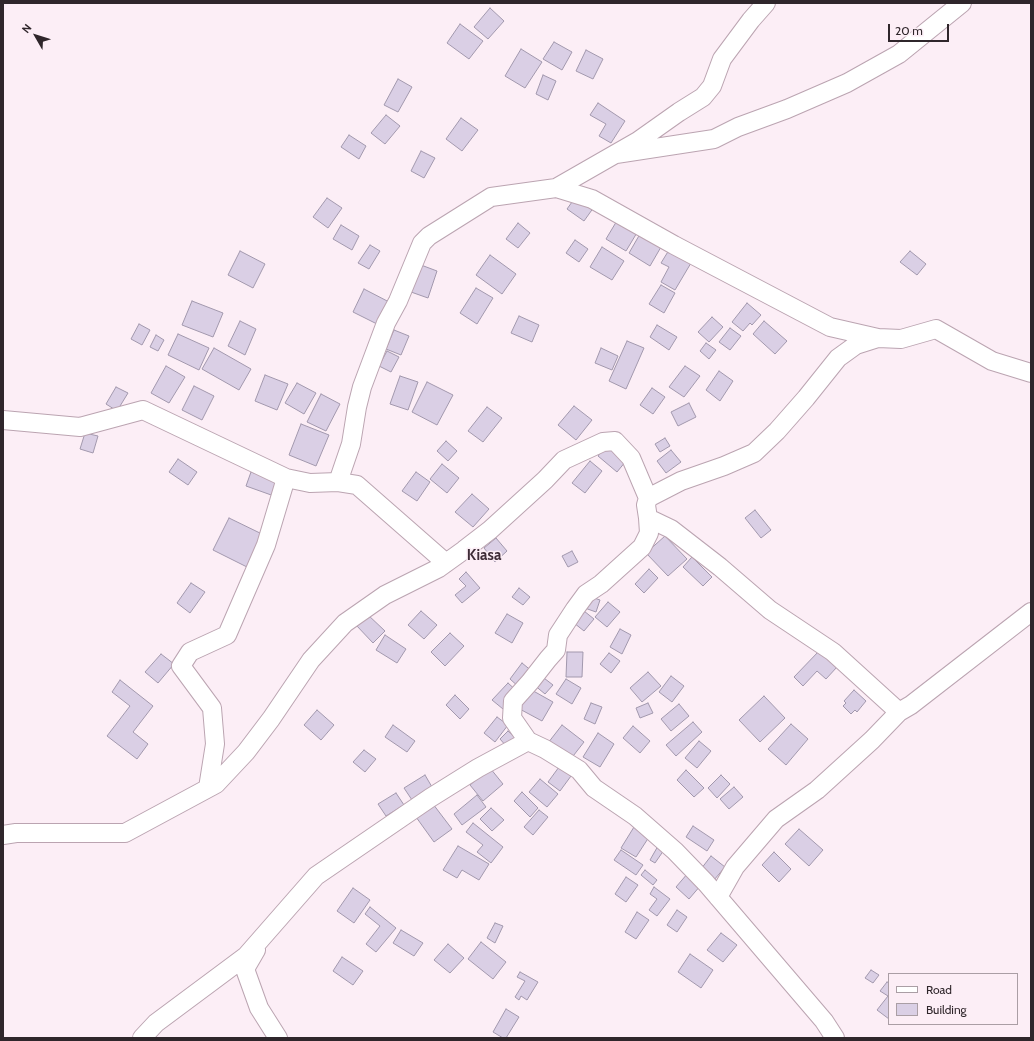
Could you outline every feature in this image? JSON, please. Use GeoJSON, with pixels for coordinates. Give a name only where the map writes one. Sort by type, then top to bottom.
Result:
{"type":"FeatureCollection","features":[{"type":"Feature","properties":{"kind":"street"},"geometry":{"type":"LineString","coordinates":[[338,482],[351,444],[362,387],[386,323],[398,301],[422,244],[429,236],[491,197],[556,188],[638,141],[703,97],[712,86],[722,59],[751,20],[766,3]]}},
{"type":"Feature","properties":{"kind":"street"},"geometry":{"type":"LineString","coordinates":[[616,154],[714,139],[738,127],[787,109],[847,83],[899,54],[962,3]]}},
{"type":"Feature","properties":{"kind":"street"},"geometry":{"type":"LineString","coordinates":[[556,188],[592,199],[674,245],[830,327],[878,338],[902,339],[936,329],[992,361],[1031,373]]}},
{"type":"Feature","properties":{"kind":"street"},"geometry":{"type":"LineString","coordinates":[[648,498],[682,481],[724,466],[754,453],[777,431],[838,358],[856,345],[878,338]]}},
{"type":"Feature","properties":{"kind":"street"},"geometry":{"type":"LineString","coordinates":[[3,420],[80,427],[142,410],[286,478],[310,483],[338,482],[357,485],[446,563]]}},
{"type":"Feature","properties":{"kind":"street"},"geometry":{"type":"LineString","coordinates":[[3,835],[125,833],[216,784],[239,760],[271,719],[311,660],[345,623],[384,595],[439,568],[446,563],[490,530],[545,480],[564,460],[603,442],[615,441],[631,458],[648,498],[646,505],[649,533],[642,547],[601,584],[586,594],[558,635],[556,650],[514,701],[512,718],[528,741],[545,749],[579,770],[594,788],[635,816],[675,851],[718,897],[824,1021],[835,1038]]}},
{"type":"Feature","properties":{"kind":"street"},"geometry":{"type":"LineString","coordinates":[[208,788],[215,744],[212,708],[181,666],[190,652],[227,636],[266,545],[286,478]]}},
{"type":"Feature","properties":{"kind":"street"},"geometry":{"type":"LineString","coordinates":[[648,518],[671,528],[720,567],[770,610],[833,652],[899,712]]}},
{"type":"Feature","properties":{"kind":"street"},"geometry":{"type":"LineString","coordinates":[[718,897],[735,867],[776,818],[817,790],[872,740],[899,712],[923,696],[1031,612]]}},
{"type":"Feature","properties":{"kind":"street"},"geometry":{"type":"LineString","coordinates":[[142,1038],[156,1023],[246,956],[316,876],[430,798],[478,768],[528,741]]}},
{"type":"Feature","properties":{"kind":"street"},"geometry":{"type":"LineString","coordinates":[[264,936],[245,969],[259,1008],[278,1038]]}},
{"type":"Feature","properties":{"kind":"building"},"geometry":{"type":"Polygon","coordinates":[[[490,8],[504,21],[488,39],[474,27],[490,8]]]}},
{"type":"Feature","properties":{"kind":"building"},"geometry":{"type":"Polygon","coordinates":[[[460,24],[483,41],[469,59],[447,43],[460,24]]]}},
{"type":"Feature","properties":{"kind":"building"},"geometry":{"type":"Polygon","coordinates":[[[554,42],[572,52],[562,70],[543,59],[554,42]]]}},
{"type":"Feature","properties":{"kind":"building"},"geometry":{"type":"Polygon","coordinates":[[[521,49],[542,62],[525,88],[505,76],[521,49]]]}},
{"type":"Feature","properties":{"kind":"building"},"geometry":{"type":"Polygon","coordinates":[[[586,50],[603,59],[593,79],[576,71],[586,50]]]}},
{"type":"Feature","properties":{"kind":"building"},"geometry":{"type":"Polygon","coordinates":[[[543,75],[556,81],[548,100],[536,94],[543,75]]]}},
{"type":"Feature","properties":{"kind":"building"},"geometry":{"type":"Polygon","coordinates":[[[398,79],[412,87],[398,112],[384,105],[398,79]]]}},
{"type":"Feature","properties":{"kind":"building"},"geometry":{"type":"Polygon","coordinates":[[[598,103],[625,121],[611,143],[599,136],[606,124],[590,115],[598,103]]]}},
{"type":"Feature","properties":{"kind":"building"},"geometry":{"type":"Polygon","coordinates":[[[386,115],[400,126],[385,144],[371,133],[386,115]]]}},
{"type":"Feature","properties":{"kind":"building"},"geometry":{"type":"Polygon","coordinates":[[[461,118],[478,130],[462,151],[446,139],[461,118]]]}},
{"type":"Feature","properties":{"kind":"building"},"geometry":{"type":"Polygon","coordinates":[[[349,135],[366,146],[359,159],[341,147],[349,135]]]}},
{"type":"Feature","properties":{"kind":"building"},"geometry":{"type":"Polygon","coordinates":[[[421,151],[435,158],[424,178],[411,171],[421,151]]]}},
{"type":"Feature","properties":{"kind":"building"},"geometry":{"type":"Polygon","coordinates":[[[577,195],[594,207],[584,221],[567,209],[577,195]]]}},
{"type":"Feature","properties":{"kind":"building"},"geometry":{"type":"Polygon","coordinates":[[[327,198],[342,208],[328,228],[313,217],[327,198]]]}},
{"type":"Feature","properties":{"kind":"building"},"geometry":{"type":"Polygon","coordinates":[[[618,219],[638,231],[626,251],[606,239],[618,219]]]}},
{"type":"Feature","properties":{"kind":"building"},"geometry":{"type":"Polygon","coordinates":[[[518,223],[530,233],[518,248],[506,239],[518,223]]]}},
{"type":"Feature","properties":{"kind":"building"},"geometry":{"type":"Polygon","coordinates":[[[341,225],[359,236],[352,250],[333,239],[341,225]]]}},
{"type":"Feature","properties":{"kind":"building"},"geometry":{"type":"Polygon","coordinates":[[[640,234],[661,247],[650,266],[629,253],[640,234]]]}},
{"type":"Feature","properties":{"kind":"building"},"geometry":{"type":"Polygon","coordinates":[[[575,240],[588,249],[579,262],[566,253],[575,240]]]}},
{"type":"Feature","properties":{"kind":"building"},"geometry":{"type":"Polygon","coordinates":[[[370,245],[380,251],[369,269],[358,263],[370,245]]]}},
{"type":"Feature","properties":{"kind":"building"},"geometry":{"type":"Polygon","coordinates":[[[602,247],[624,261],[612,280],[590,267],[602,247]]]}},
{"type":"Feature","properties":{"kind":"building"},"geometry":{"type":"Polygon","coordinates":[[[669,250],[691,263],[675,290],[661,282],[669,267],[661,263],[669,250]]]}},
{"type":"Feature","properties":{"kind":"building"},"geometry":{"type":"Polygon","coordinates":[[[240,251],[265,264],[253,288],[228,275],[240,251]]]}},
{"type":"Feature","properties":{"kind":"building"},"geometry":{"type":"Polygon","coordinates":[[[910,251],[926,264],[917,275],[900,262],[910,251]]]}},
{"type":"Feature","properties":{"kind":"building"},"geometry":{"type":"Polygon","coordinates":[[[490,255],[516,274],[502,294],[476,275],[490,255]]]}},
{"type":"Feature","properties":{"kind":"building"},"geometry":{"type":"Polygon","coordinates":[[[421,265],[437,271],[428,298],[411,292],[421,265]]]}},
{"type":"Feature","properties":{"kind":"building"},"geometry":{"type":"Polygon","coordinates":[[[661,285],[675,293],[664,313],[649,304],[661,285]]]}},
{"type":"Feature","properties":{"kind":"building"},"geometry":{"type":"Polygon","coordinates":[[[476,288],[493,298],[477,324],[460,313],[476,288]]]}},
{"type":"Feature","properties":{"kind":"building"},"geometry":{"type":"Polygon","coordinates":[[[364,289],[393,304],[381,326],[353,312],[364,289]]]}},
{"type":"Feature","properties":{"kind":"building"},"geometry":{"type":"Polygon","coordinates":[[[192,301],[223,313],[213,337],[182,325],[192,301]]]}},
{"type":"Feature","properties":{"kind":"building"},"geometry":{"type":"Polygon","coordinates":[[[747,303],[761,315],[752,325],[750,323],[743,331],[732,322],[747,303]]]}},
{"type":"Feature","properties":{"kind":"building"},"geometry":{"type":"Polygon","coordinates":[[[519,316],[539,325],[532,342],[511,333],[519,316]]]}},
{"type":"Feature","properties":{"kind":"building"},"geometry":{"type":"Polygon","coordinates":[[[712,317],[723,327],[709,342],[698,332],[712,317]]]}},
{"type":"Feature","properties":{"kind":"building"},"geometry":{"type":"Polygon","coordinates":[[[240,321],[256,329],[245,355],[228,346],[240,321]]]}},
{"type":"Feature","properties":{"kind":"building"},"geometry":{"type":"Polygon","coordinates":[[[764,321],[787,341],[775,354],[753,334],[764,321]]]}},
{"type":"Feature","properties":{"kind":"building"},"geometry":{"type":"Polygon","coordinates":[[[139,324],[150,330],[142,345],[131,339],[139,324]]]}},
{"type":"Feature","properties":{"kind":"building"},"geometry":{"type":"Polygon","coordinates":[[[657,325],[677,337],[669,350],[650,337],[657,325]]]}},
{"type":"Feature","properties":{"kind":"building"},"geometry":{"type":"Polygon","coordinates":[[[730,328],[741,336],[730,350],[719,342],[730,328]]]}},
{"type":"Feature","properties":{"kind":"building"},"geometry":{"type":"Polygon","coordinates":[[[394,330],[409,336],[401,355],[386,349],[394,330]]]}},
{"type":"Feature","properties":{"kind":"building"},"geometry":{"type":"Polygon","coordinates":[[[178,334],[209,348],[199,370],[168,355],[178,334]]]}},
{"type":"Feature","properties":{"kind":"building"},"geometry":{"type":"Polygon","coordinates":[[[156,335],[164,340],[158,351],[150,347],[156,335]]]}},
{"type":"Feature","properties":{"kind":"building"},"geometry":{"type":"Polygon","coordinates":[[[627,341],[644,348],[626,389],[609,381],[627,341]]]}},
{"type":"Feature","properties":{"kind":"building"},"geometry":{"type":"Polygon","coordinates":[[[706,343],[716,350],[709,359],[700,351],[706,343]]]}},
{"type":"Feature","properties":{"kind":"building"},"geometry":{"type":"Polygon","coordinates":[[[214,348],[251,369],[239,390],[202,369],[214,348]]]}},
{"type":"Feature","properties":{"kind":"building"},"geometry":{"type":"Polygon","coordinates":[[[601,348],[618,356],[612,370],[595,363],[601,348]]]}},
{"type":"Feature","properties":{"kind":"building"},"geometry":{"type":"Polygon","coordinates":[[[387,351],[399,357],[391,372],[379,366],[387,351]]]}},
{"type":"Feature","properties":{"kind":"building"},"geometry":{"type":"Polygon","coordinates":[[[166,366],[185,377],[169,403],[151,393],[166,366]]]}},
{"type":"Feature","properties":{"kind":"building"},"geometry":{"type":"Polygon","coordinates":[[[685,366],[700,376],[684,397],[669,387],[685,366]]]}},
{"type":"Feature","properties":{"kind":"building"},"geometry":{"type":"Polygon","coordinates":[[[719,371],[733,381],[720,401],[706,390],[719,371]]]}},
{"type":"Feature","properties":{"kind":"building"},"geometry":{"type":"Polygon","coordinates":[[[265,375],[288,384],[277,410],[255,401],[265,375]]]}},
{"type":"Feature","properties":{"kind":"building"},"geometry":{"type":"Polygon","coordinates":[[[400,376],[418,382],[408,410],[390,404],[400,376]]]}},
{"type":"Feature","properties":{"kind":"building"},"geometry":{"type":"Polygon","coordinates":[[[427,382],[453,395],[437,425],[412,412],[427,382]]]}},
{"type":"Feature","properties":{"kind":"building"},"geometry":{"type":"Polygon","coordinates":[[[297,383],[316,393],[304,414],[285,403],[297,383]]]}},
{"type":"Feature","properties":{"kind":"building"},"geometry":{"type":"Polygon","coordinates":[[[194,386],[214,396],[202,420],[182,410],[194,386]]]}},
{"type":"Feature","properties":{"kind":"building"},"geometry":{"type":"Polygon","coordinates":[[[116,387],[128,393],[117,411],[106,404],[116,387]]]}},
{"type":"Feature","properties":{"kind":"building"},"geometry":{"type":"Polygon","coordinates":[[[652,388],[665,397],[653,414],[640,405],[652,388]]]}},
{"type":"Feature","properties":{"kind":"building"},"geometry":{"type":"Polygon","coordinates":[[[321,394],[340,404],[326,431],[307,422],[321,394]]]}},
{"type":"Feature","properties":{"kind":"building"},"geometry":{"type":"Polygon","coordinates":[[[689,403],[696,417],[678,426],[671,412],[689,403]]]}},
{"type":"Feature","properties":{"kind":"building"},"geometry":{"type":"Polygon","coordinates":[[[574,406],[592,420],[576,440],[558,425],[574,406]]]}},
{"type":"Feature","properties":{"kind":"building"},"geometry":{"type":"Polygon","coordinates":[[[487,407],[502,418],[483,442],[468,431],[487,407]]]}},
{"type":"Feature","properties":{"kind":"building"},"geometry":{"type":"Polygon","coordinates":[[[301,424],[329,435],[316,466],[289,455],[301,424]]]}},
{"type":"Feature","properties":{"kind":"building"},"geometry":{"type":"Polygon","coordinates":[[[85,433],[98,436],[93,453],[80,449],[85,433]]]}},
{"type":"Feature","properties":{"kind":"building"},"geometry":{"type":"Polygon","coordinates":[[[665,438],[670,446],[660,452],[655,444],[665,438]]]}},
{"type":"Feature","properties":{"kind":"building"},"geometry":{"type":"Polygon","coordinates":[[[446,441],[457,451],[448,461],[437,451],[446,441]]]}},
{"type":"Feature","properties":{"kind":"building"},"geometry":{"type":"Polygon","coordinates":[[[606,445],[626,461],[617,472],[598,456],[606,445]]]}},
{"type":"Feature","properties":{"kind":"building"},"geometry":{"type":"Polygon","coordinates":[[[671,450],[681,462],[666,473],[657,461],[671,450]]]}},
{"type":"Feature","properties":{"kind":"building"},"geometry":{"type":"Polygon","coordinates":[[[178,459],[197,472],[188,485],[169,472],[178,459]]]}},
{"type":"Feature","properties":{"kind":"building"},"geometry":{"type":"Polygon","coordinates":[[[590,461],[602,471],[585,493],[572,483],[590,461]]]}},
{"type":"Feature","properties":{"kind":"building"},"geometry":{"type":"Polygon","coordinates":[[[442,464],[459,478],[447,493],[430,479],[442,464]]]}},
{"type":"Feature","properties":{"kind":"building"},"geometry":{"type":"Polygon","coordinates":[[[251,472],[279,481],[274,496],[246,486],[251,472]]]}},
{"type":"Feature","properties":{"kind":"building"},"geometry":{"type":"Polygon","coordinates":[[[416,472],[430,482],[417,501],[402,491],[416,472]]]}},
{"type":"Feature","properties":{"kind":"building"},"geometry":{"type":"Polygon","coordinates":[[[472,494],[489,509],[473,527],[455,512],[472,494]]]}},
{"type":"Feature","properties":{"kind":"building"},"geometry":{"type":"Polygon","coordinates":[[[755,510],[771,530],[761,538],[745,518],[755,510]]]}},
{"type":"Feature","properties":{"kind":"building"},"geometry":{"type":"Polygon","coordinates":[[[229,518],[264,535],[247,567],[213,550],[229,518]]]}},
{"type":"Feature","properties":{"kind":"building"},"geometry":{"type":"Polygon","coordinates":[[[665,536],[687,559],[668,576],[646,553],[665,536]]]}},
{"type":"Feature","properties":{"kind":"building"},"geometry":{"type":"Polygon","coordinates":[[[496,538],[507,551],[495,562],[484,548],[496,538]]]}},
{"type":"Feature","properties":{"kind":"building"},"geometry":{"type":"Polygon","coordinates":[[[572,551],[578,562],[568,567],[562,556],[572,551]]]}},
{"type":"Feature","properties":{"kind":"building"},"geometry":{"type":"Polygon","coordinates":[[[692,557],[712,577],[703,586],[683,567],[692,557]]]}},
{"type":"Feature","properties":{"kind":"building"},"geometry":{"type":"Polygon","coordinates":[[[649,569],[658,578],[644,593],[635,584],[649,569]]]}},
{"type":"Feature","properties":{"kind":"building"},"geometry":{"type":"Polygon","coordinates":[[[466,572],[480,588],[462,603],[455,595],[466,586],[459,579],[466,572]]]}},
{"type":"Feature","properties":{"kind":"building"},"geometry":{"type":"Polygon","coordinates":[[[191,583],[205,592],[190,613],[177,603],[191,583]]]}},
{"type":"Feature","properties":{"kind":"building"},"geometry":{"type":"Polygon","coordinates":[[[519,588],[530,597],[523,605],[512,597],[519,588]]]}},
{"type":"Feature","properties":{"kind":"building"},"geometry":{"type":"Polygon","coordinates":[[[586,595],[600,600],[596,612],[582,607],[586,595]]]}},
{"type":"Feature","properties":{"kind":"building"},"geometry":{"type":"Polygon","coordinates":[[[608,602],[620,612],[607,627],[595,617],[608,602]]]}},
{"type":"Feature","properties":{"kind":"building"},"geometry":{"type":"Polygon","coordinates":[[[421,611],[437,625],[424,639],[408,625],[421,611]]]}},
{"type":"Feature","properties":{"kind":"building"},"geometry":{"type":"Polygon","coordinates":[[[584,611],[594,619],[584,631],[574,623],[584,611]]]}},
{"type":"Feature","properties":{"kind":"building"},"geometry":{"type":"Polygon","coordinates":[[[367,614],[385,631],[373,643],[356,625],[367,614]]]}},
{"type":"Feature","properties":{"kind":"building"},"geometry":{"type":"Polygon","coordinates":[[[507,614],[523,623],[512,643],[495,633],[507,614]]]}},
{"type":"Feature","properties":{"kind":"building"},"geometry":{"type":"Polygon","coordinates":[[[620,629],[631,635],[622,654],[610,647],[620,629]]]}},
{"type":"Feature","properties":{"kind":"building"},"geometry":{"type":"Polygon","coordinates":[[[450,633],[464,646],[445,666],[431,652],[450,633]]]}},
{"type":"Feature","properties":{"kind":"building"},"geometry":{"type":"Polygon","coordinates":[[[385,635],[406,649],[397,663],[376,650],[385,635]]]}},
{"type":"Feature","properties":{"kind":"building"},"geometry":{"type":"Polygon","coordinates":[[[820,650],[837,667],[826,679],[817,671],[803,686],[794,677],[820,650]]]}},
{"type":"Feature","properties":{"kind":"building"},"geometry":{"type":"Polygon","coordinates":[[[567,652],[583,652],[582,677],[566,677],[567,652]]]}},
{"type":"Feature","properties":{"kind":"building"},"geometry":{"type":"Polygon","coordinates":[[[609,653],[620,661],[611,673],[600,664],[609,653]]]}},
{"type":"Feature","properties":{"kind":"building"},"geometry":{"type":"Polygon","coordinates":[[[161,654],[174,664],[158,683],[145,672],[161,654]]]}},
{"type":"Feature","properties":{"kind":"building"},"geometry":{"type":"Polygon","coordinates":[[[522,663],[533,672],[520,688],[510,679],[522,663]]]}},
{"type":"Feature","properties":{"kind":"building"},"geometry":{"type":"Polygon","coordinates":[[[648,672],[661,686],[642,702],[630,688],[648,672]]]}},
{"type":"Feature","properties":{"kind":"building"},"geometry":{"type":"Polygon","coordinates":[[[540,675],[553,685],[545,694],[533,684],[540,675]]]}},
{"type":"Feature","properties":{"kind":"building"},"geometry":{"type":"Polygon","coordinates":[[[671,676],[684,686],[672,702],[659,692],[671,676]]]}},
{"type":"Feature","properties":{"kind":"building"},"geometry":{"type":"Polygon","coordinates":[[[566,679],[581,688],[572,704],[556,694],[566,679]]]}},
{"type":"Feature","properties":{"kind":"building"},"geometry":{"type":"Polygon","coordinates":[[[120,680],[153,706],[133,732],[148,744],[137,759],[107,736],[130,706],[112,692],[120,680]]]}},
{"type":"Feature","properties":{"kind":"building"},"geometry":{"type":"Polygon","coordinates":[[[508,683],[518,692],[503,709],[492,700],[508,683]]]}},
{"type":"Feature","properties":{"kind":"building"},"geometry":{"type":"Polygon","coordinates":[[[528,688],[553,702],[542,721],[516,707],[528,688]]]}},
{"type":"Feature","properties":{"kind":"building"},"geometry":{"type":"Polygon","coordinates":[[[854,690],[866,701],[857,712],[855,710],[851,714],[843,706],[846,703],[844,701],[854,690]]]}},
{"type":"Feature","properties":{"kind":"building"},"geometry":{"type":"Polygon","coordinates":[[[455,695],[469,709],[460,719],[446,705],[455,695]]]}},
{"type":"Feature","properties":{"kind":"building"},"geometry":{"type":"Polygon","coordinates":[[[764,696],[785,718],[760,742],[739,720],[764,696]]]}},
{"type":"Feature","properties":{"kind":"building"},"geometry":{"type":"Polygon","coordinates":[[[591,703],[602,707],[595,724],[584,719],[591,703]]]}},
{"type":"Feature","properties":{"kind":"building"},"geometry":{"type":"Polygon","coordinates":[[[648,703],[653,713],[640,718],[636,708],[648,703]]]}},
{"type":"Feature","properties":{"kind":"building"},"geometry":{"type":"Polygon","coordinates":[[[679,704],[689,716],[671,731],[661,719],[679,704]]]}},
{"type":"Feature","properties":{"kind":"building"},"geometry":{"type":"Polygon","coordinates":[[[317,710],[334,725],[321,740],[304,725],[317,710]]]}},
{"type":"Feature","properties":{"kind":"building"},"geometry":{"type":"Polygon","coordinates":[[[497,717],[508,725],[495,742],[484,733],[497,717]]]}},
{"type":"Feature","properties":{"kind":"building"},"geometry":{"type":"Polygon","coordinates":[[[693,722],[702,732],[676,756],[666,745],[693,722]]]}},
{"type":"Feature","properties":{"kind":"building"},"geometry":{"type":"Polygon","coordinates":[[[791,724],[808,739],[786,765],[768,749],[791,724]]]}},
{"type":"Feature","properties":{"kind":"building"},"geometry":{"type":"Polygon","coordinates":[[[393,725],[415,741],[407,752],[385,737],[393,725]]]}},
{"type":"Feature","properties":{"kind":"building"},"geometry":{"type":"Polygon","coordinates":[[[562,725],[584,742],[570,760],[548,743],[562,725]]]}},
{"type":"Feature","properties":{"kind":"building"},"geometry":{"type":"Polygon","coordinates":[[[633,726],[650,741],[640,753],[623,738],[633,726]]]}},
{"type":"Feature","properties":{"kind":"building"},"geometry":{"type":"Polygon","coordinates":[[[508,731],[516,738],[507,747],[500,739],[508,731]]]}},
{"type":"Feature","properties":{"kind":"building"},"geometry":{"type":"Polygon","coordinates":[[[598,733],[614,744],[600,767],[583,757],[598,733]]]}},
{"type":"Feature","properties":{"kind":"building"},"geometry":{"type":"Polygon","coordinates":[[[699,741],[711,751],[697,768],[685,758],[699,741]]]}},
{"type":"Feature","properties":{"kind":"building"},"geometry":{"type":"Polygon","coordinates":[[[364,750],[376,759],[365,772],[353,762],[364,750]]]}},
{"type":"Feature","properties":{"kind":"building"},"geometry":{"type":"Polygon","coordinates":[[[559,767],[571,776],[560,791],[548,782],[559,767]]]}},
{"type":"Feature","properties":{"kind":"building"},"geometry":{"type":"Polygon","coordinates":[[[490,768],[503,784],[483,801],[470,785],[490,768]]]}},
{"type":"Feature","properties":{"kind":"building"},"geometry":{"type":"Polygon","coordinates":[[[686,770],[704,788],[694,797],[677,780],[686,770]]]}},
{"type":"Feature","properties":{"kind":"building"},"geometry":{"type":"Polygon","coordinates":[[[425,775],[432,787],[412,800],[404,788],[425,775]]]}},
{"type":"Feature","properties":{"kind":"building"},"geometry":{"type":"Polygon","coordinates":[[[721,775],[730,784],[717,798],[708,788],[721,775]]]}},
{"type":"Feature","properties":{"kind":"building"},"geometry":{"type":"Polygon","coordinates":[[[540,779],[558,794],[547,807],[529,792],[540,779]]]}},
{"type":"Feature","properties":{"kind":"building"},"geometry":{"type":"Polygon","coordinates":[[[734,787],[743,797],[729,809],[720,799],[734,787]]]}},
{"type":"Feature","properties":{"kind":"building"},"geometry":{"type":"Polygon","coordinates":[[[522,792],[538,808],[530,817],[514,801],[522,792]]]}},
{"type":"Feature","properties":{"kind":"building"},"geometry":{"type":"Polygon","coordinates":[[[396,793],[404,805],[386,816],[378,804],[396,793]]]}},
{"type":"Feature","properties":{"kind":"building"},"geometry":{"type":"Polygon","coordinates":[[[477,795],[486,807],[462,825],[454,814],[477,795]]]}},
{"type":"Feature","properties":{"kind":"building"},"geometry":{"type":"Polygon","coordinates":[[[433,804],[452,829],[434,842],[416,817],[433,804]]]}},
{"type":"Feature","properties":{"kind":"building"},"geometry":{"type":"Polygon","coordinates":[[[491,808],[504,820],[492,831],[480,819],[491,808]]]}},
{"type":"Feature","properties":{"kind":"building"},"geometry":{"type":"Polygon","coordinates":[[[539,810],[548,817],[533,835],[524,827],[539,810]]]}},
{"type":"Feature","properties":{"kind":"building"},"geometry":{"type":"Polygon","coordinates":[[[473,823],[503,847],[491,863],[477,852],[483,845],[466,832],[473,823]]]}},
{"type":"Feature","properties":{"kind":"building"},"geometry":{"type":"Polygon","coordinates":[[[693,826],[714,840],[707,851],[686,837],[693,826]]]}},
{"type":"Feature","properties":{"kind":"building"},"geometry":{"type":"Polygon","coordinates":[[[634,827],[649,837],[636,857],[621,848],[634,827]]]}},
{"type":"Feature","properties":{"kind":"building"},"geometry":{"type":"Polygon","coordinates":[[[799,829],[823,850],[809,866],[785,844],[799,829]]]}},
{"type":"Feature","properties":{"kind":"building"},"geometry":{"type":"Polygon","coordinates":[[[458,846],[489,864],[479,880],[462,870],[457,878],[443,870],[458,846]]]}},
{"type":"Feature","properties":{"kind":"building"},"geometry":{"type":"Polygon","coordinates":[[[658,846],[664,850],[655,863],[650,860],[658,846]]]}},
{"type":"Feature","properties":{"kind":"building"},"geometry":{"type":"Polygon","coordinates":[[[621,850],[643,865],[636,875],[614,860],[621,850]]]}},
{"type":"Feature","properties":{"kind":"building"},"geometry":{"type":"Polygon","coordinates":[[[774,852],[791,869],[779,882],[762,865],[774,852]]]}},
{"type":"Feature","properties":{"kind":"building"},"geometry":{"type":"Polygon","coordinates":[[[711,856],[725,867],[714,880],[701,869],[711,856]]]}},
{"type":"Feature","properties":{"kind":"building"},"geometry":{"type":"Polygon","coordinates":[[[645,870],[657,880],[653,885],[641,875],[645,870]]]}},
{"type":"Feature","properties":{"kind":"building"},"geometry":{"type":"Polygon","coordinates":[[[688,873],[701,885],[689,899],[676,887],[688,873]]]}},
{"type":"Feature","properties":{"kind":"building"},"geometry":{"type":"Polygon","coordinates":[[[626,877],[638,885],[626,902],[615,894],[626,877]]]}},
{"type":"Feature","properties":{"kind":"building"},"geometry":{"type":"Polygon","coordinates":[[[654,887],[670,899],[657,916],[649,910],[657,899],[650,894],[654,887]]]}},
{"type":"Feature","properties":{"kind":"building"},"geometry":{"type":"Polygon","coordinates":[[[353,888],[370,900],[354,923],[337,911],[353,888]]]}},
{"type":"Feature","properties":{"kind":"building"},"geometry":{"type":"Polygon","coordinates":[[[370,907],[396,928],[376,952],[366,944],[380,926],[365,914],[370,907]]]}},
{"type":"Feature","properties":{"kind":"building"},"geometry":{"type":"Polygon","coordinates":[[[677,910],[687,917],[677,932],[667,925],[677,910]]]}},
{"type":"Feature","properties":{"kind":"building"},"geometry":{"type":"Polygon","coordinates":[[[637,912],[649,920],[636,939],[625,932],[637,912]]]}},
{"type":"Feature","properties":{"kind":"building"},"geometry":{"type":"Polygon","coordinates":[[[495,923],[503,926],[495,943],[487,938],[495,923]]]}},
{"type":"Feature","properties":{"kind":"building"},"geometry":{"type":"Polygon","coordinates":[[[401,930],[423,943],[414,956],[393,943],[401,930]]]}},
{"type":"Feature","properties":{"kind":"building"},"geometry":{"type":"Polygon","coordinates":[[[721,933],[737,945],[723,962],[707,950],[721,933]]]}},
{"type":"Feature","properties":{"kind":"building"},"geometry":{"type":"Polygon","coordinates":[[[481,942],[506,962],[493,979],[468,959],[481,942]]]}},
{"type":"Feature","properties":{"kind":"building"},"geometry":{"type":"Polygon","coordinates":[[[448,944],[464,958],[450,973],[434,960],[448,944]]]}},
{"type":"Feature","properties":{"kind":"building"},"geometry":{"type":"Polygon","coordinates":[[[690,954],[713,970],[701,988],[678,972],[690,954]]]}},
{"type":"Feature","properties":{"kind":"building"},"geometry":{"type":"Polygon","coordinates":[[[342,957],[363,971],[353,985],[333,971],[342,957]]]}},
{"type":"Feature","properties":{"kind":"building"},"geometry":{"type":"Polygon","coordinates":[[[871,970],[879,975],[873,983],[865,978],[871,970]]]}},
{"type":"Feature","properties":{"kind":"building"},"geometry":{"type":"Polygon","coordinates":[[[520,972],[538,982],[527,1000],[521,996],[519,1000],[515,997],[525,981],[517,977],[520,972]]]}},
{"type":"Feature","properties":{"kind":"building"},"geometry":{"type":"Polygon","coordinates":[[[887,982],[888,982],[888,996],[880,991],[887,982]]]}},
{"type":"Feature","properties":{"kind":"building"},"geometry":{"type":"Polygon","coordinates":[[[888,996],[888,1018],[877,1010],[888,996]]]}},
{"type":"Feature","properties":{"kind":"building"},"geometry":{"type":"Polygon","coordinates":[[[506,1009],[519,1017],[506,1038],[503,1038],[493,1032],[506,1009]]]}},
{"type":"Feature","properties":{"kind":"district","name":"Kiasa"},"geometry":{"type":"Point","coordinates":[484,556]}}]}
